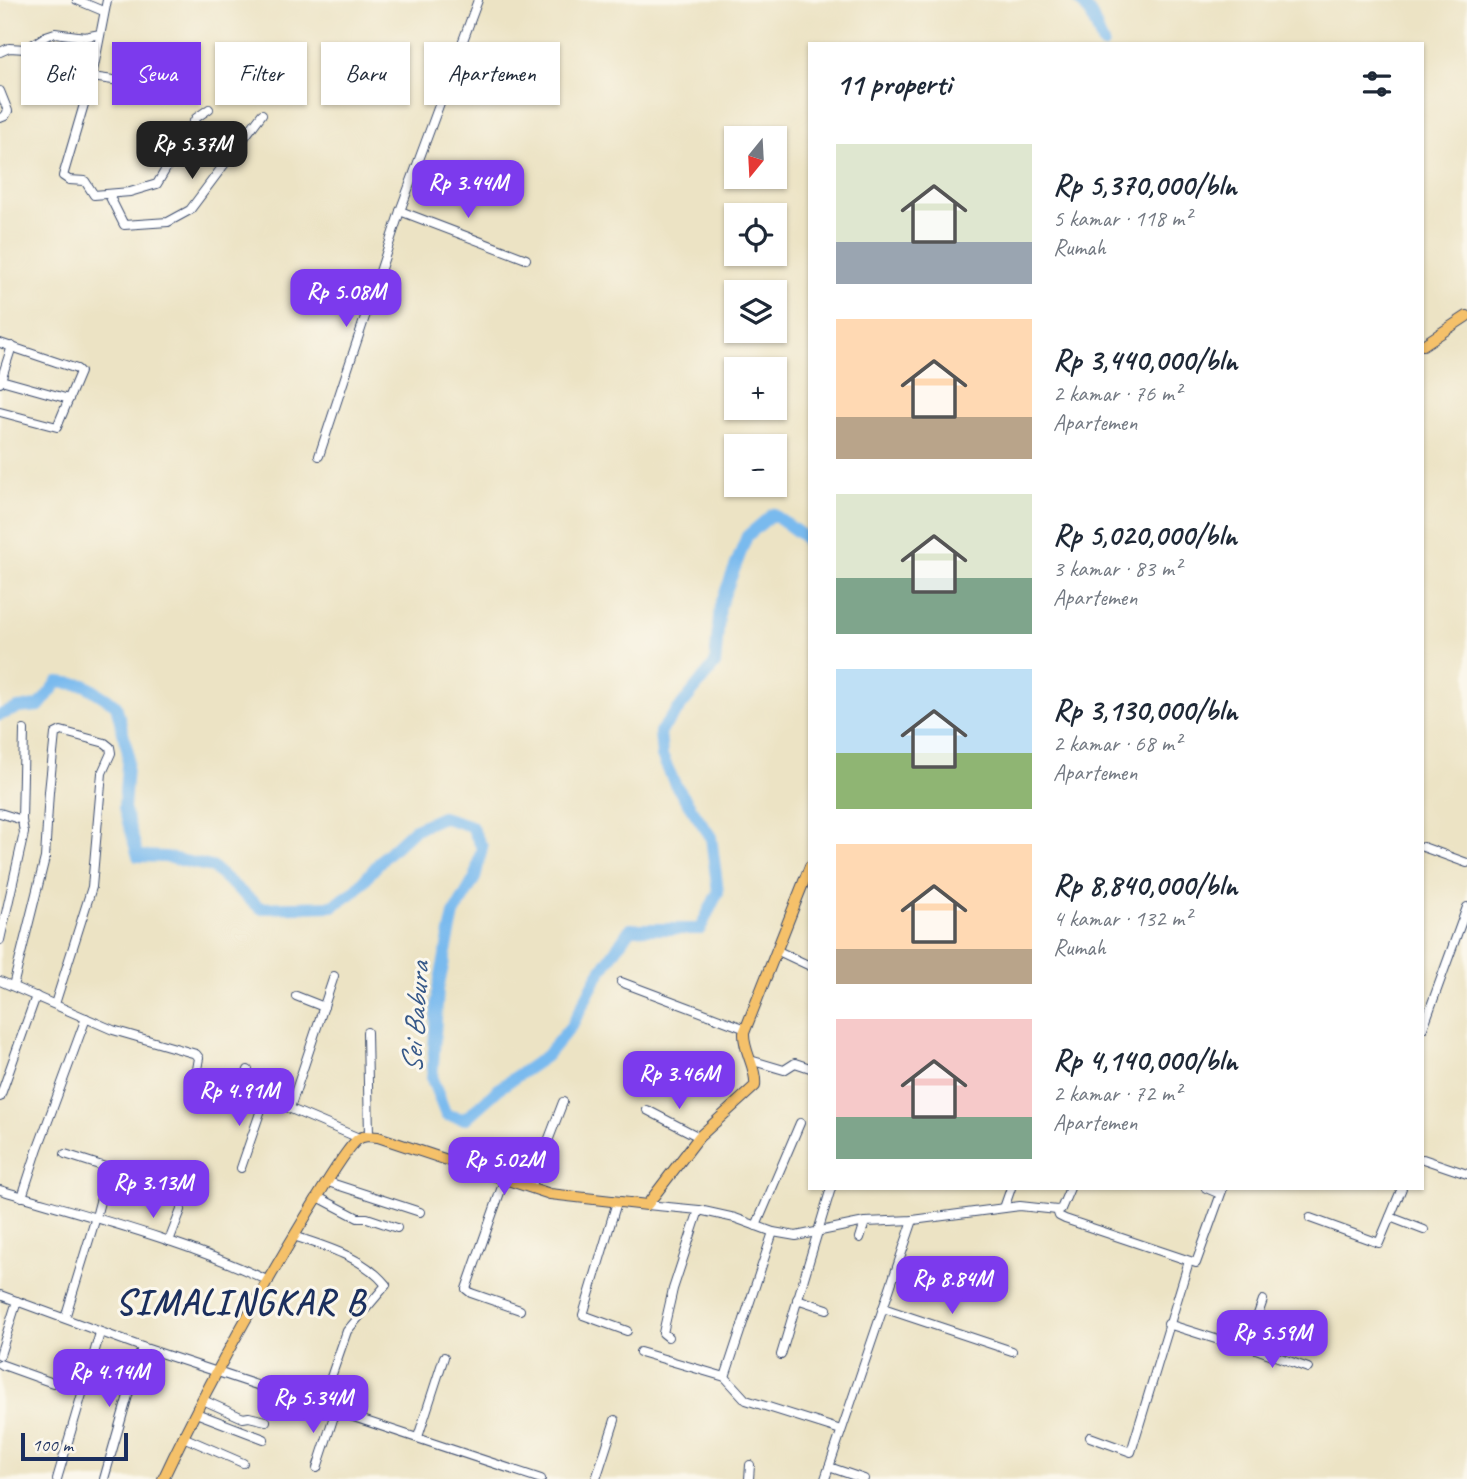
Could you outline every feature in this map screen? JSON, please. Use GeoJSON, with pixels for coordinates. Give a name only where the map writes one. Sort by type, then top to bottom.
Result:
{"type":"FeatureCollection","features":[{"type":"Feature","properties":{"kind":"main road"},"geometry":{"type":"LineString","coordinates":[[1424,344],[1467,316]]}},
{"type":"Feature","properties":{"kind":"main road"},"geometry":{"type":"LineString","coordinates":[[163,1479],[217,1373],[294,1236],[317,1197],[364,1137],[561,1196],[648,1205],[699,1137],[754,1088],[756,1077],[744,1040],[746,1029],[808,871]]}},
{"type":"Feature","properties":{"kind":"street"},"geometry":{"type":"LineString","coordinates":[[77,0],[103,11]]}},
{"type":"Feature","properties":{"kind":"street"},"geometry":{"type":"LineString","coordinates":[[98,45],[107,0]]}},
{"type":"Feature","properties":{"kind":"street"},"geometry":{"type":"LineString","coordinates":[[319,456],[400,211],[478,0]]}},
{"type":"Feature","properties":{"kind":"street"},"geometry":{"type":"LineString","coordinates":[[0,52],[9,48],[26,49],[55,33],[85,37],[100,34]]}},
{"type":"Feature","properties":{"kind":"street"},"geometry":{"type":"LineString","coordinates":[[0,91],[8,111],[0,118]]}},
{"type":"Feature","properties":{"kind":"street"},"geometry":{"type":"LineString","coordinates":[[84,105],[63,176],[69,180],[85,181],[94,195],[109,195],[158,184],[196,118],[209,108]]}},
{"type":"Feature","properties":{"kind":"street"},"geometry":{"type":"LineString","coordinates":[[109,195],[124,225],[168,222],[190,210],[262,114]]}},
{"type":"Feature","properties":{"kind":"street"},"geometry":{"type":"LineString","coordinates":[[400,211],[526,259]]}},
{"type":"Feature","properties":{"kind":"street"},"geometry":{"type":"LineString","coordinates":[[0,343],[79,369],[80,372],[59,425],[55,428],[0,412]]}},
{"type":"Feature","properties":{"kind":"street"},"geometry":{"type":"LineString","coordinates":[[12,346],[1,382],[69,400]]}},
{"type":"Feature","properties":{"kind":"street"},"geometry":{"type":"LineString","coordinates":[[0,940],[24,833],[24,730]]}},
{"type":"Feature","properties":{"kind":"street"},"geometry":{"type":"LineString","coordinates":[[13,986],[45,858],[55,734],[61,731],[105,743],[110,747],[111,753],[102,774],[92,887],[55,1004]]}},
{"type":"Feature","properties":{"kind":"street"},"geometry":{"type":"LineString","coordinates":[[0,813],[22,820]]}},
{"type":"Feature","properties":{"kind":"street"},"geometry":{"type":"LineString","coordinates":[[1424,847],[1467,863]]}},
{"type":"Feature","properties":{"kind":"street"},"geometry":{"type":"LineString","coordinates":[[1424,1017],[1467,907]]}},
{"type":"Feature","properties":{"kind":"street"},"geometry":{"type":"LineString","coordinates":[[776,950],[808,965]]}},
{"type":"Feature","properties":{"kind":"street"},"geometry":{"type":"LineString","coordinates":[[290,1108],[334,976]]}},
{"type":"Feature","properties":{"kind":"street"},"geometry":{"type":"LineString","coordinates":[[0,981],[130,1036],[196,1054],[198,1078],[265,1098],[364,1137],[368,1032]]}},
{"type":"Feature","properties":{"kind":"street"},"geometry":{"type":"LineString","coordinates":[[621,982],[746,1029]]}},
{"type":"Feature","properties":{"kind":"street"},"geometry":{"type":"LineString","coordinates":[[0,1097],[36,996]]}},
{"type":"Feature","properties":{"kind":"street"},"geometry":{"type":"LineString","coordinates":[[296,996],[324,1007]]}},
{"type":"Feature","properties":{"kind":"street"},"geometry":{"type":"LineString","coordinates":[[23,1197],[38,1148],[86,1018]]}},
{"type":"Feature","properties":{"kind":"street"},"geometry":{"type":"LineString","coordinates":[[750,1060],[784,1070],[795,1063],[808,1067]]}},
{"type":"Feature","properties":{"kind":"street"},"geometry":{"type":"LineString","coordinates":[[242,1090],[248,1070]]}},
{"type":"Feature","properties":{"kind":"street"},"geometry":{"type":"LineString","coordinates":[[242,1168],[265,1098]]}},
{"type":"Feature","properties":{"kind":"street"},"geometry":{"type":"LineString","coordinates":[[530,1188],[562,1102]]}},
{"type":"Feature","properties":{"kind":"street"},"geometry":{"type":"LineString","coordinates":[[646,1110],[699,1137]]}},
{"type":"Feature","properties":{"kind":"street"},"geometry":{"type":"LineString","coordinates":[[756,1226],[800,1123]]}},
{"type":"Feature","properties":{"kind":"street"},"geometry":{"type":"LineString","coordinates":[[65,1154],[152,1182]]}},
{"type":"Feature","properties":{"kind":"street"},"geometry":{"type":"LineString","coordinates":[[1424,1159],[1467,1174]]}},
{"type":"Feature","properties":{"kind":"street"},"geometry":{"type":"LineString","coordinates":[[65,1318],[109,1167]]}},
{"type":"Feature","properties":{"kind":"street"},"geometry":{"type":"LineString","coordinates":[[505,1181],[466,1289],[520,1310]]}},
{"type":"Feature","properties":{"kind":"street"},"geometry":{"type":"LineString","coordinates":[[328,1182],[420,1212]]}},
{"type":"Feature","properties":{"kind":"street"},"geometry":{"type":"LineString","coordinates":[[0,1190],[96,1217],[207,1253],[269,1281]]}},
{"type":"Feature","properties":{"kind":"street"},"geometry":{"type":"LineString","coordinates":[[781,1355],[830,1190]]}},
{"type":"Feature","properties":{"kind":"street"},"geometry":{"type":"LineString","coordinates":[[1004,1208],[1010,1190]]}},
{"type":"Feature","properties":{"kind":"street"},"geometry":{"type":"LineString","coordinates":[[648,1205],[699,1210],[772,1232],[796,1236],[865,1222],[913,1220],[1020,1206],[1057,1210],[1061,1209],[1069,1190]]}},
{"type":"Feature","properties":{"kind":"street"},"geometry":{"type":"LineString","coordinates":[[1310,1218],[1377,1244],[1401,1190]]}},
{"type":"Feature","properties":{"kind":"street"},"geometry":{"type":"LineString","coordinates":[[1057,1210],[1059,1216],[1065,1219],[1198,1262],[1221,1191]]}},
{"type":"Feature","properties":{"kind":"street"},"geometry":{"type":"LineString","coordinates":[[317,1197],[358,1218],[367,1218],[397,1228]]}},
{"type":"Feature","properties":{"kind":"street"},"geometry":{"type":"LineString","coordinates":[[617,1202],[583,1315],[627,1331]]}},
{"type":"Feature","properties":{"kind":"street"},"geometry":{"type":"LineString","coordinates":[[169,1241],[181,1210]]}},
{"type":"Feature","properties":{"kind":"street"},"geometry":{"type":"LineString","coordinates":[[668,1338],[663,1333],[671,1296],[699,1210]]}},
{"type":"Feature","properties":{"kind":"street"},"geometry":{"type":"LineString","coordinates":[[1390,1217],[1424,1230]]}},
{"type":"Feature","properties":{"kind":"street"},"geometry":{"type":"LineString","coordinates":[[825,1479],[913,1220]]}},
{"type":"Feature","properties":{"kind":"street"},"geometry":{"type":"LineString","coordinates":[[860,1238],[865,1222]]}},
{"type":"Feature","properties":{"kind":"street"},"geometry":{"type":"LineString","coordinates":[[725,1377],[772,1232]]}},
{"type":"Feature","properties":{"kind":"street"},"geometry":{"type":"LineString","coordinates":[[294,1236],[351,1257],[386,1284],[347,1331],[321,1406]]}},
{"type":"Feature","properties":{"kind":"street"},"geometry":{"type":"LineString","coordinates":[[1090,1437],[1131,1452],[1189,1261]]}},
{"type":"Feature","properties":{"kind":"street"},"geometry":{"type":"LineString","coordinates":[[0,1295],[217,1373],[541,1479]]}},
{"type":"Feature","properties":{"kind":"street"},"geometry":{"type":"LineString","coordinates":[[797,1299],[827,1309]]}},
{"type":"Feature","properties":{"kind":"street"},"geometry":{"type":"LineString","coordinates":[[1245,1345],[1263,1300]]}},
{"type":"Feature","properties":{"kind":"street"},"geometry":{"type":"LineString","coordinates":[[0,1355],[17,1301]]}},
{"type":"Feature","properties":{"kind":"street"},"geometry":{"type":"LineString","coordinates":[[883,1308],[1012,1350]]}},
{"type":"Feature","properties":{"kind":"street"},"geometry":{"type":"LineString","coordinates":[[1168,1324],[1232,1344],[1245,1345],[1308,1368]]}},
{"type":"Feature","properties":{"kind":"street"},"geometry":{"type":"LineString","coordinates":[[57,1479],[100,1333]]}},
{"type":"Feature","properties":{"kind":"street"},"geometry":{"type":"LineString","coordinates":[[104,1479],[142,1347]]}},
{"type":"Feature","properties":{"kind":"street"},"geometry":{"type":"LineString","coordinates":[[640,1352],[725,1377],[746,1400],[841,1430]]}},
{"type":"Feature","properties":{"kind":"street"},"geometry":{"type":"LineString","coordinates":[[418,1437],[444,1357]]}},
{"type":"Feature","properties":{"kind":"street"},"geometry":{"type":"LineString","coordinates":[[0,1364],[53,1383]]}},
{"type":"Feature","properties":{"kind":"street"},"geometry":{"type":"LineString","coordinates":[[203,1400],[243,1418],[249,1416],[266,1421]]}},
{"type":"Feature","properties":{"kind":"street"},"geometry":{"type":"LineString","coordinates":[[317,1468],[336,1410]]}},
{"type":"Feature","properties":{"kind":"street"},"geometry":{"type":"LineString","coordinates":[[196,1413],[264,1439]]}},
{"type":"Feature","properties":{"kind":"street"},"geometry":{"type":"LineString","coordinates":[[596,1479],[615,1420]]}},
{"type":"Feature","properties":{"kind":"street"},"geometry":{"type":"LineString","coordinates":[[183,1437],[243,1463]]}},
{"type":"Feature","properties":{"kind":"street"},"geometry":{"type":"LineString","coordinates":[[749,1479],[750,1465]]}},
{"type":"Feature","properties":{"kind":"street"},"geometry":{"type":"LineString","coordinates":[[829,1467],[864,1479]]}},
{"type":"Feature","properties":{"kind":"waterway","name":"Sei Babura"},"geometry":{"type":"LineString","coordinates":[[1079,0],[1091,14],[1102,42]]}},
{"type":"Feature","properties":{"kind":"waterway","name":"Sei Babura"},"geometry":{"type":"LineString","coordinates":[[0,715],[18,708],[39,706],[58,682],[85,685],[116,705],[128,752],[124,808],[138,856],[166,857],[212,867],[260,908],[333,906],[355,891],[385,856],[413,830],[442,817],[471,826],[482,847],[475,878],[454,914],[438,989],[432,1079],[446,1115],[465,1119],[501,1087],[546,1056],[572,1025],[597,977],[630,929],[700,929],[718,892],[711,837],[675,784],[662,756],[660,732],[715,664],[720,606],[747,536],[773,514],[808,542]]}},
{"type":"Feature","properties":{"kind":"district","name":"SIMALINGKAR B"},"geometry":{"type":"Point","coordinates":[241,1302]}}]}
